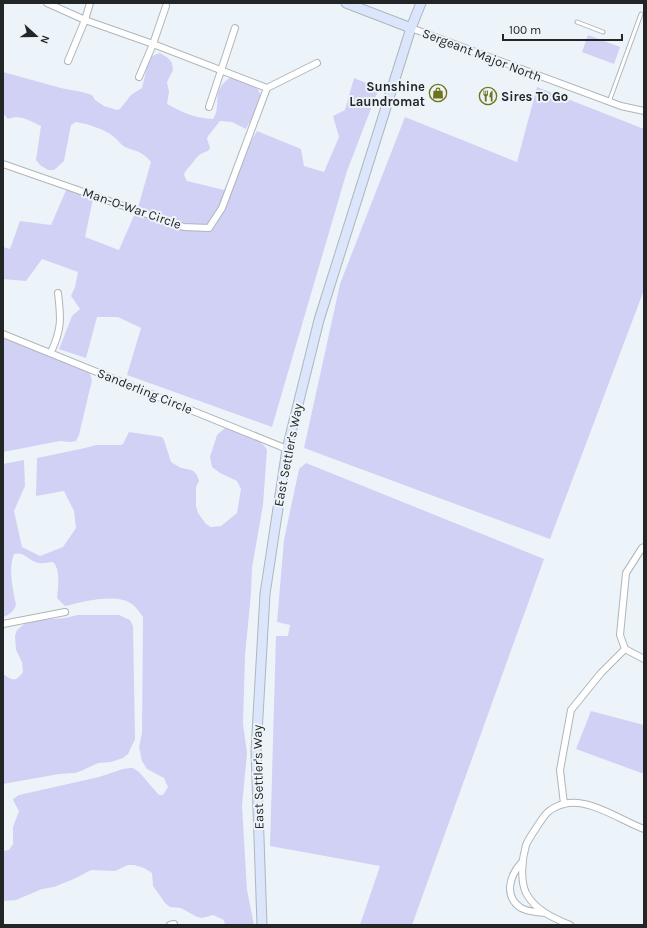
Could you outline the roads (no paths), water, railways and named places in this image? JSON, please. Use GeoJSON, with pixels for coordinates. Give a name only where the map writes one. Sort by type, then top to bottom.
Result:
{"type":"FeatureCollection","features":[{"type":"Feature","properties":{"kind":"main road"},"geometry":{"type":"LineString","coordinates":[[346,3],[411,28]]}},
{"type":"Feature","properties":{"kind":"main road","name":"East Settler's Way"},"geometry":{"type":"LineString","coordinates":[[262,925],[256,751],[265,594],[287,449],[319,320],[411,28],[421,3]]}},
{"type":"Feature","properties":{"kind":"street"},"geometry":{"type":"LineString","coordinates":[[47,3],[85,20],[153,44],[267,88],[317,63]]}},
{"type":"Feature","properties":{"kind":"street"},"geometry":{"type":"LineString","coordinates":[[68,61],[85,20],[90,3]]}},
{"type":"Feature","properties":{"kind":"street"},"geometry":{"type":"LineString","coordinates":[[139,77],[153,44],[166,6]]}},
{"type":"Feature","properties":{"kind":"street"},"geometry":{"type":"LineString","coordinates":[[209,107],[235,28]]}},
{"type":"Feature","properties":{"kind":"street","name":"Sergeant Major North"},"geometry":{"type":"LineString","coordinates":[[411,28],[609,102],[644,111]]}},
{"type":"Feature","properties":{"kind":"street","name":"Man-O-War Circle"},"geometry":{"type":"LineString","coordinates":[[3,164],[184,227],[208,228],[222,208],[267,88]]}},
{"type":"Feature","properties":{"kind":"street"},"geometry":{"type":"LineString","coordinates":[[51,352],[57,340],[61,318],[58,293]]}},
{"type":"Feature","properties":{"kind":"street","name":"Sanderling Circle"},"geometry":{"type":"LineString","coordinates":[[3,334],[51,352],[287,449]]}},
{"type":"Feature","properties":{"kind":"street"},"geometry":{"type":"LineString","coordinates":[[644,547],[626,572],[620,634],[625,649],[644,659]]}},
{"type":"Feature","properties":{"kind":"street"},"geometry":{"type":"LineString","coordinates":[[3,624],[65,612]]}},
{"type":"Feature","properties":{"kind":"street"},"geometry":{"type":"LineString","coordinates":[[564,804],[560,770],[571,710],[600,673],[625,649]]}},
{"type":"Feature","properties":{"kind":"street"},"geometry":{"type":"LineString","coordinates":[[570,925],[549,916],[532,901],[526,892],[521,868],[526,844],[547,813],[564,804],[576,803],[592,806],[644,829]]}},
{"type":"Feature","properties":{"kind":"street"},"geometry":{"type":"LineString","coordinates":[[523,861],[515,870],[510,882],[510,891],[514,902],[522,909],[546,913]]}},
{"type":"Feature","properties":{"kind":"lane"},"geometry":{"type":"LineString","coordinates":[[609,102],[641,14]]}},
{"type":"Feature","properties":{"kind":"lane"},"geometry":{"type":"LineString","coordinates":[[577,22],[603,32]]}},
{"type":"Feature","properties":{"kind":"place","name":"Sunshine Laundromat"},"geometry":{"type":"Point","coordinates":[438,93]}},
{"type":"Feature","properties":{"kind":"place","name":"Sires To Go"},"geometry":{"type":"Point","coordinates":[488,96]}}]}
